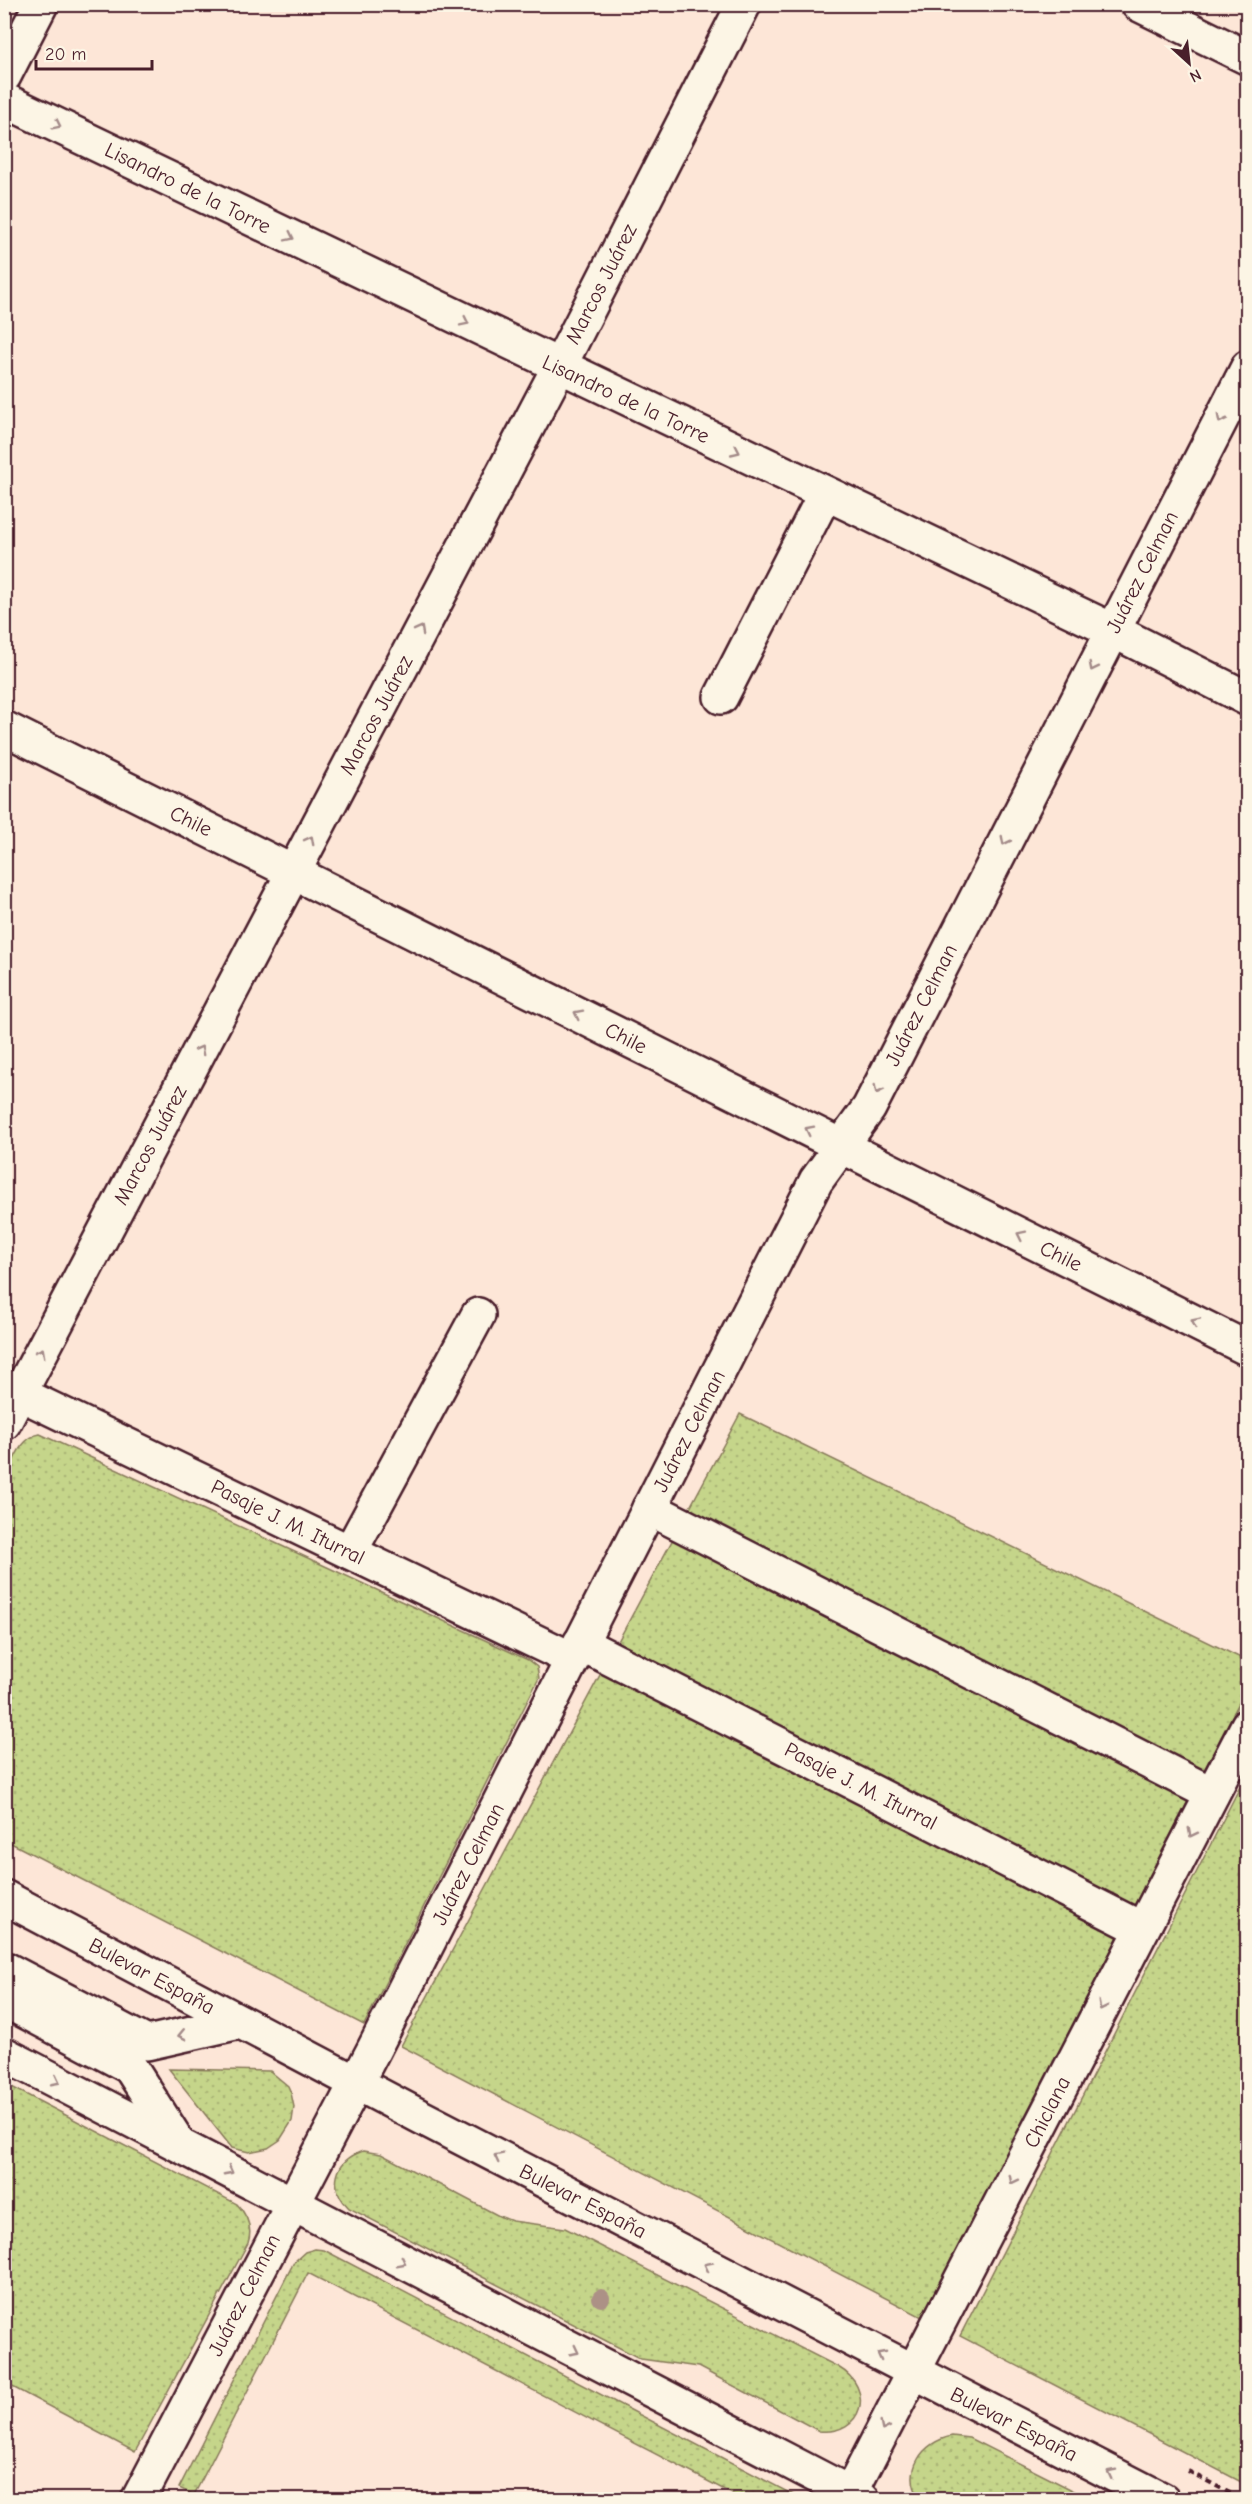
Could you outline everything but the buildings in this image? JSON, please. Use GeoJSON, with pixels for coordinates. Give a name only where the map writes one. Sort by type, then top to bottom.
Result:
{"type":"FeatureCollection","features":[{"type":"Feature","properties":{"kind":"street"},"geometry":{"type":"LineString","coordinates":[[4,76],[41,4]]}},
{"type":"Feature","properties":{"kind":"street","name":"Marcos Juárez"},"geometry":{"type":"LineString","coordinates":[[4,1423],[12,1390],[293,871],[559,367],[744,4]]}},
{"type":"Feature","properties":{"kind":"street"},"geometry":{"type":"LineString","coordinates":[[1138,4],[1248,58]]}},
{"type":"Feature","properties":{"kind":"street","name":"Lisandro de la Torre"},"geometry":{"type":"LineString","coordinates":[[4,100],[1112,630],[1248,699]]}},
{"type":"Feature","properties":{"kind":"street","name":"Juárez Celman"},"geometry":{"type":"LineString","coordinates":[[138,2499],[356,2083],[816,1181],[869,1108],[1248,367]]}},
{"type":"Feature","properties":{"kind":"street"},"geometry":{"type":"LineString","coordinates":[[721,697],[825,494]]}},
{"type":"Feature","properties":{"kind":"street","name":"Chile"},"geometry":{"type":"LineString","coordinates":[[4,728],[1248,1348]]}},
{"type":"Feature","properties":{"kind":"street"},"geometry":{"type":"LineString","coordinates":[[350,1552],[478,1315]]}},
{"type":"Feature","properties":{"kind":"street","name":"Pasaje J. M. Iturral"},"geometry":{"type":"LineString","coordinates":[[12,1390],[350,1552],[576,1651],[1142,1929]]}},
{"type":"Feature","properties":{"kind":"street"},"geometry":{"type":"LineString","coordinates":[[649,1508],[1212,1794]]}},
{"type":"Feature","properties":{"kind":"street","name":"Chiclana"},"geometry":{"type":"LineString","coordinates":[[853,2497],[913,2372],[1248,1725]]}},
{"type":"Feature","properties":{"kind":"street","name":"Bulevar España"},"geometry":{"type":"LineString","coordinates":[[4,1897],[356,2083],[1163,2499]]}},
{"type":"Feature","properties":{"kind":"street"},"geometry":{"type":"LineString","coordinates":[[4,1968],[147,2043],[240,2022]]}},
{"type":"Feature","properties":{"kind":"street"},"geometry":{"type":"LineString","coordinates":[[4,2000],[130,2067],[179,2144]]}},
{"type":"Feature","properties":{"kind":"street"},"geometry":{"type":"LineString","coordinates":[[4,2054],[853,2497]]}},
{"type":"Feature","properties":{"kind":"green space"},"geometry":{"type":"Polygon","coordinates":[[[740,1414],[1247,1661],[1247,1687],[922,2317],[401,2046],[740,1414]]]}},
{"type":"Feature","properties":{"kind":"green space"},"geometry":{"type":"Polygon","coordinates":[[[40,1434],[528,1660],[537,1667],[539,1678],[364,2025],[5,1840],[5,1479],[22,1445],[33,1436],[40,1434]]]}},
{"type":"Feature","properties":{"kind":"green space"},"geometry":{"type":"Polygon","coordinates":[[[1247,1773],[1247,2485],[960,2336],[1247,1773]]]}},
{"type":"Feature","properties":{"kind":"green space"},"geometry":{"type":"Polygon","coordinates":[[[169,2069],[270,2071],[288,2086],[294,2107],[292,2121],[280,2140],[268,2148],[249,2152],[232,2148],[169,2069]]]}},
{"type":"Feature","properties":{"kind":"green space"},"geometry":{"type":"Polygon","coordinates":[[[4,2083],[237,2204],[248,2222],[250,2232],[248,2243],[135,2452],[5,2383],[4,2083]]]}},
{"type":"Feature","properties":{"kind":"green space"},"geometry":{"type":"Polygon","coordinates":[[[363,2151],[381,2154],[512,2221],[565,2228],[838,2367],[850,2376],[857,2387],[860,2398],[859,2409],[846,2426],[819,2431],[698,2367],[641,2359],[349,2208],[338,2192],[337,2175],[346,2161],[363,2151]]]}},
{"type":"Feature","properties":{"kind":"green space"},"geometry":{"type":"Polygon","coordinates":[[[315,2249],[324,2250],[801,2499],[742,2499],[308,2273],[194,2495],[179,2488],[294,2262],[305,2252],[315,2249]]]}},
{"type":"Feature","properties":{"kind":"green space"},"geometry":{"type":"Polygon","coordinates":[[[952,2436],[969,2438],[1090,2499],[920,2499],[913,2478],[918,2459],[932,2444],[952,2436]]]}}]}
